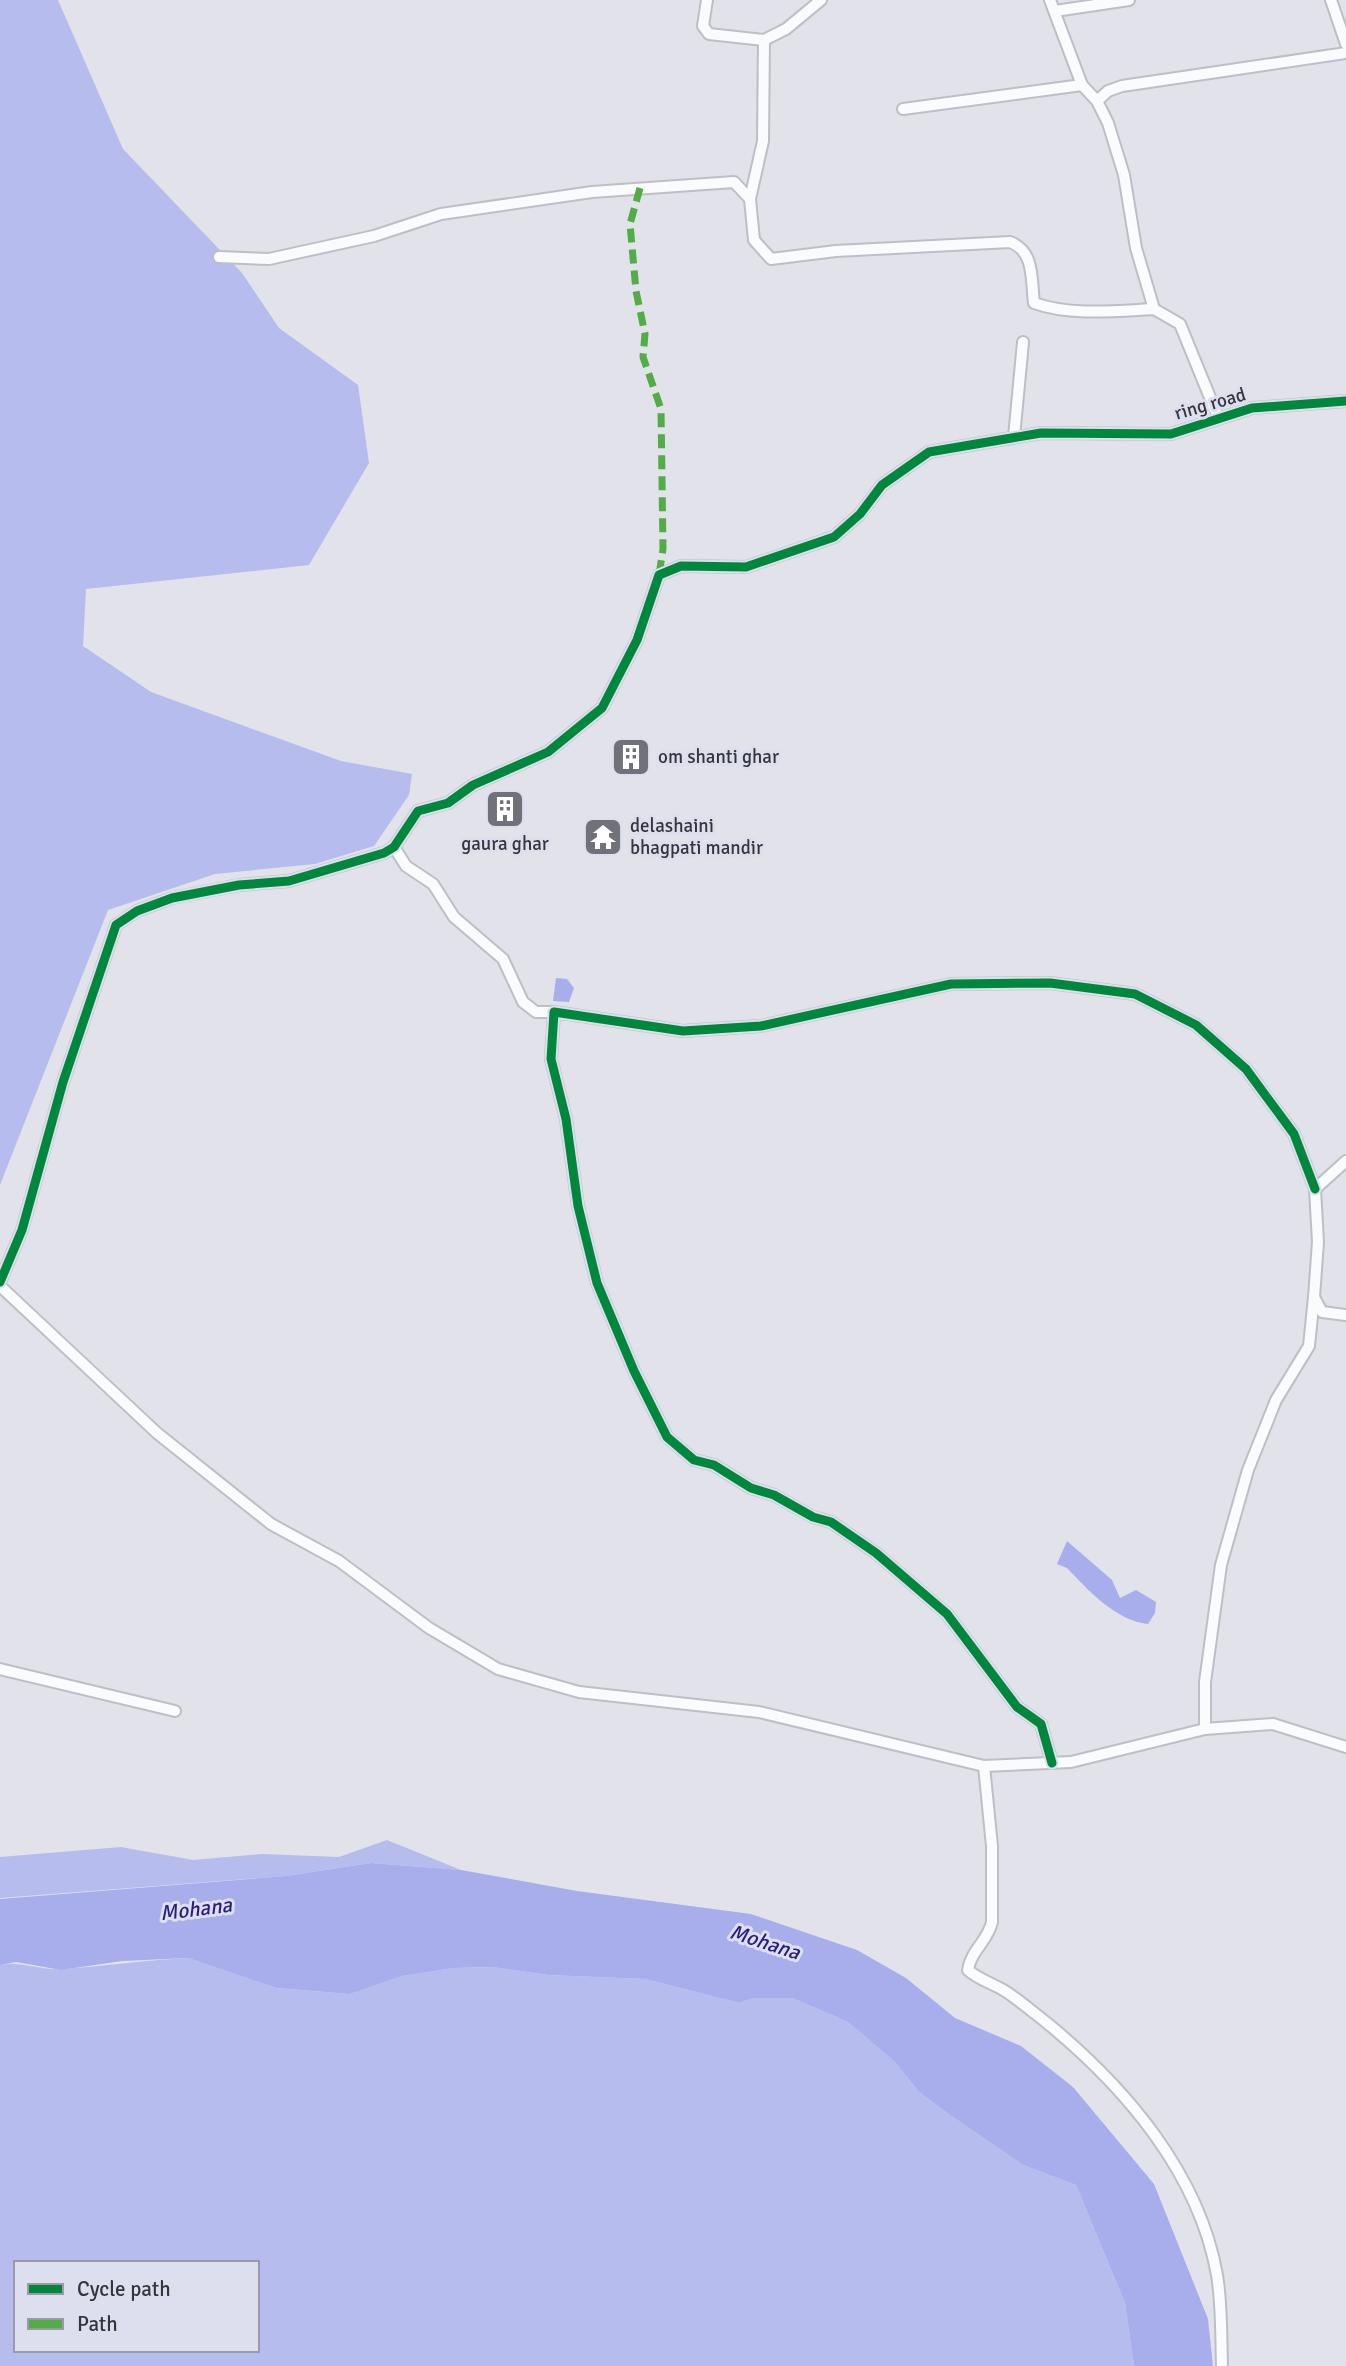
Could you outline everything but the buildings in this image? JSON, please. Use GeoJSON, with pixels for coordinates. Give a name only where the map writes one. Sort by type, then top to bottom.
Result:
{"type":"FeatureCollection","features":[{"type":"Feature","properties":{"kind":"street"},"geometry":{"type":"LineString","coordinates":[[707,0],[703,26],[709,34],[764,40],[786,29],[821,0]]}},
{"type":"Feature","properties":{"kind":"street"},"geometry":{"type":"LineString","coordinates":[[1051,0],[1082,85],[1097,101],[1108,123],[1133,217],[1142,273],[1154,309]]}},
{"type":"Feature","properties":{"kind":"street"},"geometry":{"type":"LineString","coordinates":[[1055,11],[1129,0]]}},
{"type":"Feature","properties":{"kind":"street"},"geometry":{"type":"LineString","coordinates":[[1331,0],[1346,44]]}},
{"type":"Feature","properties":{"kind":"street"},"geometry":{"type":"LineString","coordinates":[[764,40],[762,141],[750,199],[754,240],[771,259],[836,251],[1010,242],[1020,246],[1028,255],[1034,303],[1051,309],[1154,309],[1180,324],[1195,354],[1218,417]]}},
{"type":"Feature","properties":{"kind":"street"},"geometry":{"type":"LineString","coordinates":[[1097,101],[1108,91],[1122,86],[1346,53]]}},
{"type":"Feature","properties":{"kind":"street"},"geometry":{"type":"LineString","coordinates":[[903,109],[1082,85]]}},
{"type":"Feature","properties":{"kind":"street"},"geometry":{"type":"LineString","coordinates":[[219,257],[269,259],[374,236],[441,214],[592,192],[734,182],[750,199]]}},
{"type":"Feature","properties":{"kind":"street"},"geometry":{"type":"LineString","coordinates":[[1014,437],[1023,342]]}},
{"type":"Feature","properties":{"kind":"street","name":"ring road"},"geometry":{"type":"LineString","coordinates":[[394,847],[418,811],[448,803],[473,785],[548,752],[602,708],[637,640],[659,575],[681,566],[746,568],[834,537],[860,514],[882,485],[929,452],[1041,433],[1171,434],[1252,408],[1346,401]]}},
{"type":"Feature","properties":{"kind":"street"},"geometry":{"type":"LineString","coordinates":[[1205,1728],[1205,1682],[1221,1565],[1248,1470],[1276,1400],[1309,1346],[1318,1242],[1315,1189],[1294,1134],[1246,1069],[1196,1025],[1135,994],[1049,983],[951,984],[761,1027],[683,1031],[554,1012],[536,1012],[523,1002],[503,959],[454,917],[433,884],[405,866],[394,847],[360,862],[289,881],[239,884],[172,898],[137,911],[117,925],[64,1082],[22,1230],[0,1284],[157,1433],[271,1524],[339,1561],[429,1628],[498,1669],[579,1692],[760,1712],[984,1766],[1052,1763],[1098,1756],[1205,1728],[1273,1724],[1346,1747]]}},
{"type":"Feature","properties":{"kind":"street"},"geometry":{"type":"LineString","coordinates":[[554,1012],[551,1059],[566,1119],[578,1206],[597,1283],[634,1371],[667,1437],[694,1460],[713,1465],[751,1488],[774,1495],[813,1517],[831,1522],[876,1553],[947,1614],[1017,1707],[1041,1724],[1052,1763]]}},
{"type":"Feature","properties":{"kind":"street"},"geometry":{"type":"LineString","coordinates":[[1315,1189],[1346,1161]]}},
{"type":"Feature","properties":{"kind":"street"},"geometry":{"type":"LineString","coordinates":[[1314,1297],[1322,1312],[1346,1315]]}},
{"type":"Feature","properties":{"kind":"street"},"geometry":{"type":"LineString","coordinates":[[0,1669],[174,1711]]}},
{"type":"Feature","properties":{"kind":"street"},"geometry":{"type":"LineString","coordinates":[[984,1766],[992,1846],[992,1922],[990,1933],[970,1957],[968,1970],[977,1979],[1003,1989],[1077,2051],[1150,2126],[1174,2163],[1210,2249],[1218,2285],[1222,2366]]}},
{"type":"Feature","properties":{"kind":"shaded area"},"geometry":{"type":"Polygon","coordinates":[[[0,0],[58,0],[123,149],[242,273],[279,328],[358,385],[369,463],[309,565],[86,589],[83,646],[151,692],[341,761],[412,774],[409,795],[374,846],[315,864],[215,874],[108,910],[0,1185],[0,0]]]}},
{"type":"Feature","properties":{"kind":"shaded area"},"geometry":{"type":"Polygon","coordinates":[[[387,1840],[461,1870],[371,1863],[286,1876],[0,1898],[0,1857],[121,1847],[193,1860],[262,1854],[339,1857],[387,1840]]]}},
{"type":"Feature","properties":{"kind":"shaded area"},"geometry":{"type":"Polygon","coordinates":[[[188,1958],[276,1988],[350,1994],[402,1976],[454,1968],[492,1967],[548,1975],[645,1979],[739,2003],[753,1998],[792,1998],[848,2022],[895,2062],[919,2092],[1023,2165],[1076,2185],[1125,2303],[1134,2366],[0,2366],[0,1965],[64,1969],[188,1958]]]}},
{"type":"Feature","properties":{"kind":"water"},"geometry":{"type":"Polygon","coordinates":[[[556,978],[567,979],[574,988],[569,1002],[553,1001],[556,978]]]}},
{"type":"Feature","properties":{"kind":"water"},"geometry":{"type":"Polygon","coordinates":[[[1067,1541],[1112,1580],[1120,1598],[1136,1590],[1156,1602],[1155,1613],[1148,1624],[1136,1622],[1114,1611],[1093,1595],[1067,1568],[1057,1564],[1067,1541]]]}},
{"type":"Feature","properties":{"kind":"water","name":"Mohana"},"geometry":{"type":"Polygon","coordinates":[[[371,1863],[461,1870],[577,1891],[751,1914],[857,1950],[906,1978],[955,2018],[1021,2046],[1073,2087],[1154,2184],[1208,2319],[1213,2366],[1134,2366],[1125,2303],[1076,2185],[1023,2165],[919,2092],[895,2062],[848,2022],[792,1998],[753,1998],[739,2003],[645,1979],[548,1975],[492,1967],[454,1968],[402,1976],[350,1994],[276,1988],[188,1958],[122,1961],[61,1970],[16,1962],[0,1965],[0,1899],[286,1876],[371,1863]]]}},
{"type":"Feature","properties":{"kind":"marked path"},"geometry":{"type":"LineString","coordinates":[[640,188],[630,224],[636,291],[645,334],[643,357],[661,409],[663,549],[659,575]]}},
{"type":"Feature","properties":{"kind":"cycle path"},"geometry":{"type":"LineString","coordinates":[[0,1282],[22,1230],[63,1082],[116,925],[137,911],[172,898],[239,885],[289,881],[384,853],[394,847],[418,811],[448,803],[473,785],[548,752],[602,708],[637,640],[659,575],[681,566],[746,567],[834,537],[860,514],[882,485],[929,452],[1041,433],[1171,434],[1252,408],[1346,401]]}},
{"type":"Feature","properties":{"kind":"cycle path"},"geometry":{"type":"LineString","coordinates":[[1052,1763],[1041,1724],[1017,1707],[947,1614],[876,1553],[831,1522],[813,1517],[774,1495],[751,1488],[714,1465],[694,1460],[667,1437],[634,1371],[597,1283],[578,1206],[566,1119],[551,1059],[554,1012],[683,1031],[761,1026],[951,984],[1050,983],[1135,994],[1196,1025],[1246,1069],[1294,1134],[1315,1189]]}},
{"type":"Feature","properties":{"kind":"place","name":"om shanti ghar"},"geometry":{"type":"Point","coordinates":[631,757]}},
{"type":"Feature","properties":{"kind":"place","name":"gaura ghar"},"geometry":{"type":"Point","coordinates":[505,809]}},
{"type":"Feature","properties":{"kind":"place","name":"delashaini bhagpati mandir"},"geometry":{"type":"Point","coordinates":[603,837]}}]}
